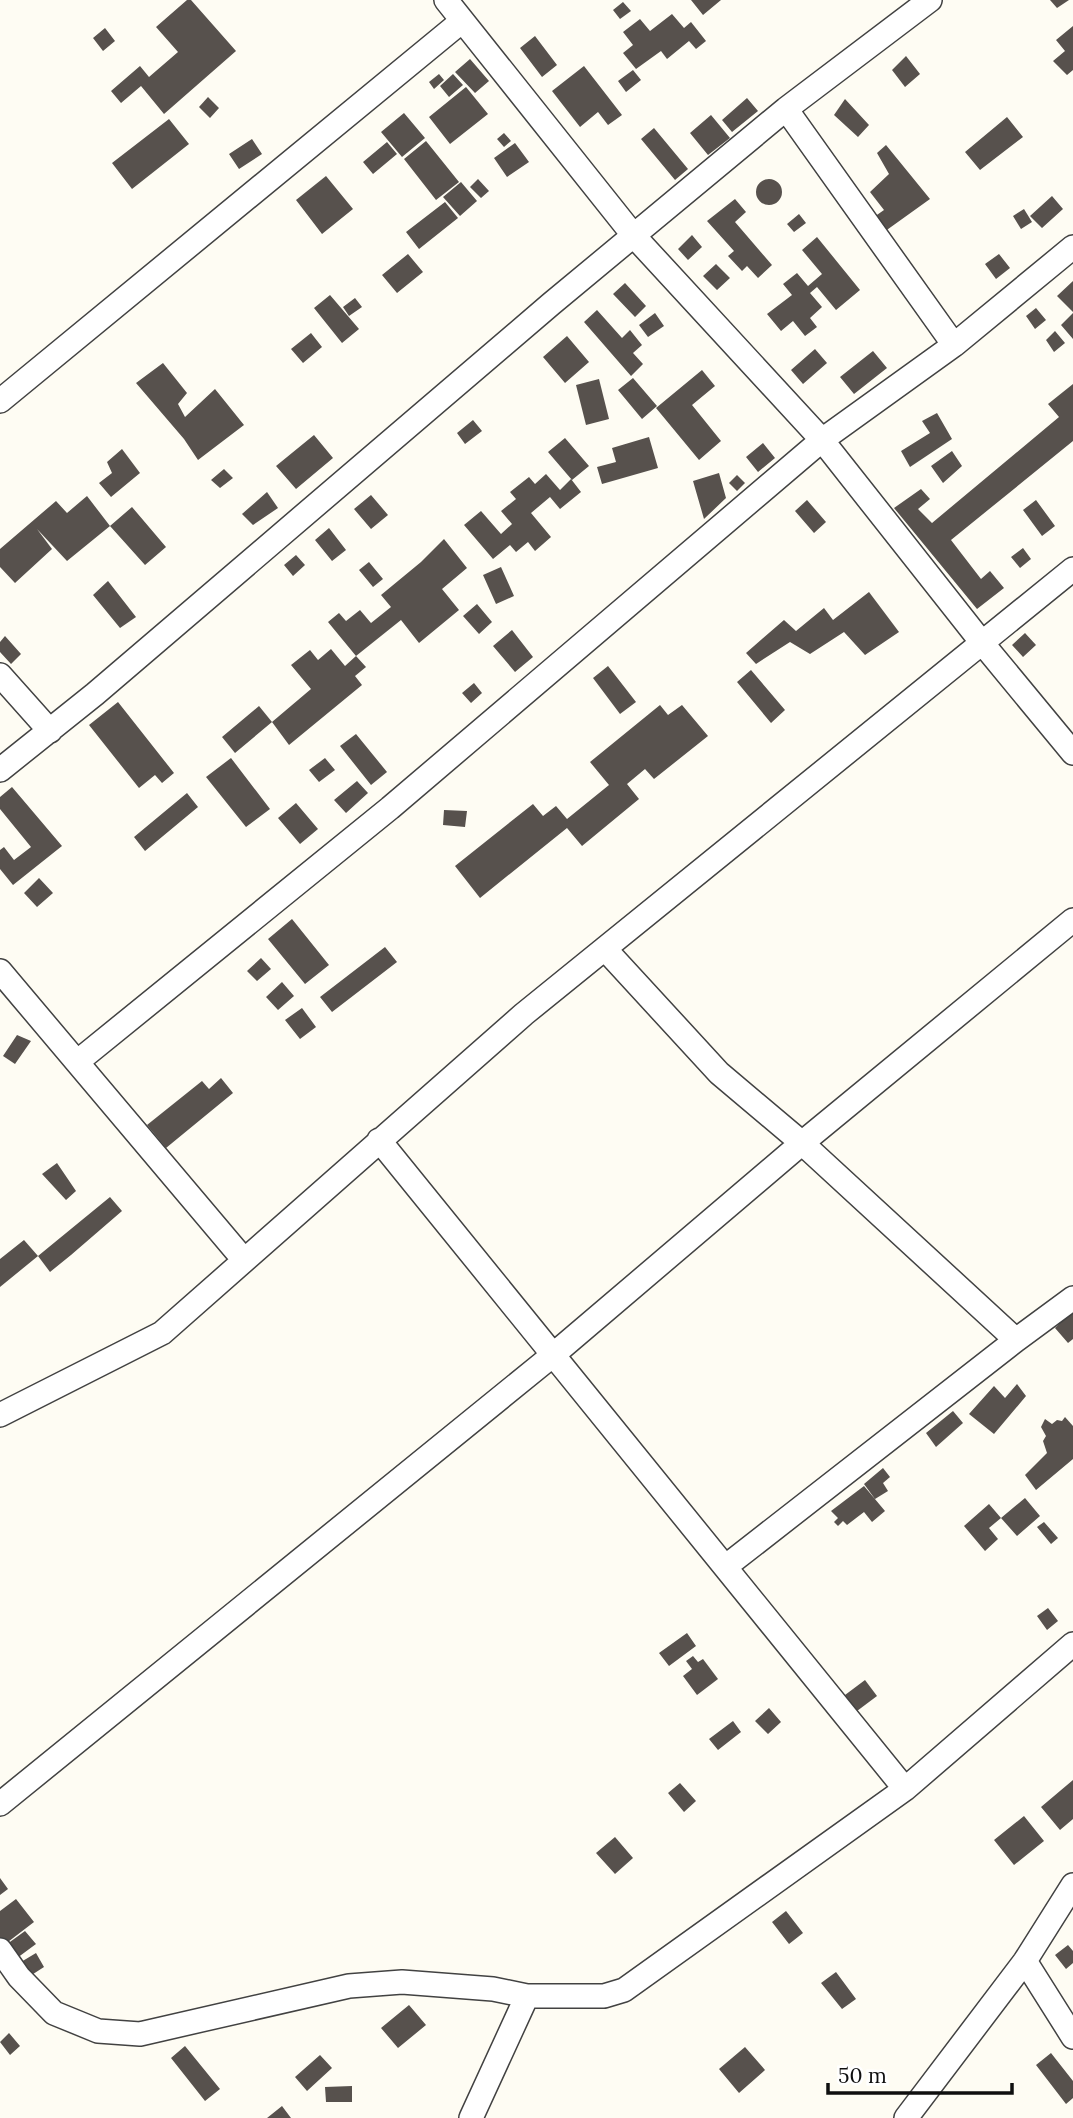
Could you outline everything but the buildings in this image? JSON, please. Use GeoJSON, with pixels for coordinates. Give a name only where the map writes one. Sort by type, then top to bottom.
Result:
{"type":"FeatureCollection","features":[{"type":"Feature","properties":{"kind":"street"},"geometry":{"type":"LineString","coordinates":[[446,0],[634,236],[822,440],[1073,753]]}},
{"type":"Feature","properties":{"kind":"street"},"geometry":{"type":"LineString","coordinates":[[0,770],[225,584],[551,304],[786,110],[930,0]]}},
{"type":"Feature","properties":{"kind":"street"},"geometry":{"type":"LineString","coordinates":[[0,401],[462,21]]}},
{"type":"Feature","properties":{"kind":"street"},"geometry":{"type":"LineString","coordinates":[[786,110],[954,345]]}},
{"type":"Feature","properties":{"kind":"street"},"geometry":{"type":"LineString","coordinates":[[77,1062],[390,808],[822,440],[954,345],[1073,247]]}},
{"type":"Feature","properties":{"kind":"street"},"geometry":{"type":"LineString","coordinates":[[0,1415],[162,1333],[524,1014],[1073,569]]}},
{"type":"Feature","properties":{"kind":"street"},"geometry":{"type":"LineString","coordinates":[[0,675],[50,731]]}},
{"type":"Feature","properties":{"kind":"street"},"geometry":{"type":"LineString","coordinates":[[0,1804],[553,1354],[802,1143],[1073,920]]}},
{"type":"Feature","properties":{"kind":"street"},"geometry":{"type":"LineString","coordinates":[[605,949],[719,1073],[802,1143],[1016,1340]]}},
{"type":"Feature","properties":{"kind":"street"},"geometry":{"type":"LineString","coordinates":[[0,971],[244,1260]]}},
{"type":"Feature","properties":{"kind":"street"},"geometry":{"type":"LineString","coordinates":[[379,1140],[905,1789]]}},
{"type":"Feature","properties":{"kind":"street"},"geometry":{"type":"LineString","coordinates":[[725,1567],[1073,1298]]}},
{"type":"Feature","properties":{"kind":"street"},"geometry":{"type":"LineString","coordinates":[[0,1950],[19,1978],[54,2013],[98,2031],[140,2034],[349,1986],[402,1982],[493,1989],[527,1996],[604,1996],[624,1990],[905,1789],[1073,1644]]}},
{"type":"Feature","properties":{"kind":"street"},"geometry":{"type":"LineString","coordinates":[[906,2118],[1025,1961],[1073,1885]]}},
{"type":"Feature","properties":{"kind":"street"},"geometry":{"type":"LineString","coordinates":[[1025,1961],[1073,2036]]}},
{"type":"Feature","properties":{"kind":"street"},"geometry":{"type":"LineString","coordinates":[[471,2118],[527,1996]]}}]}
